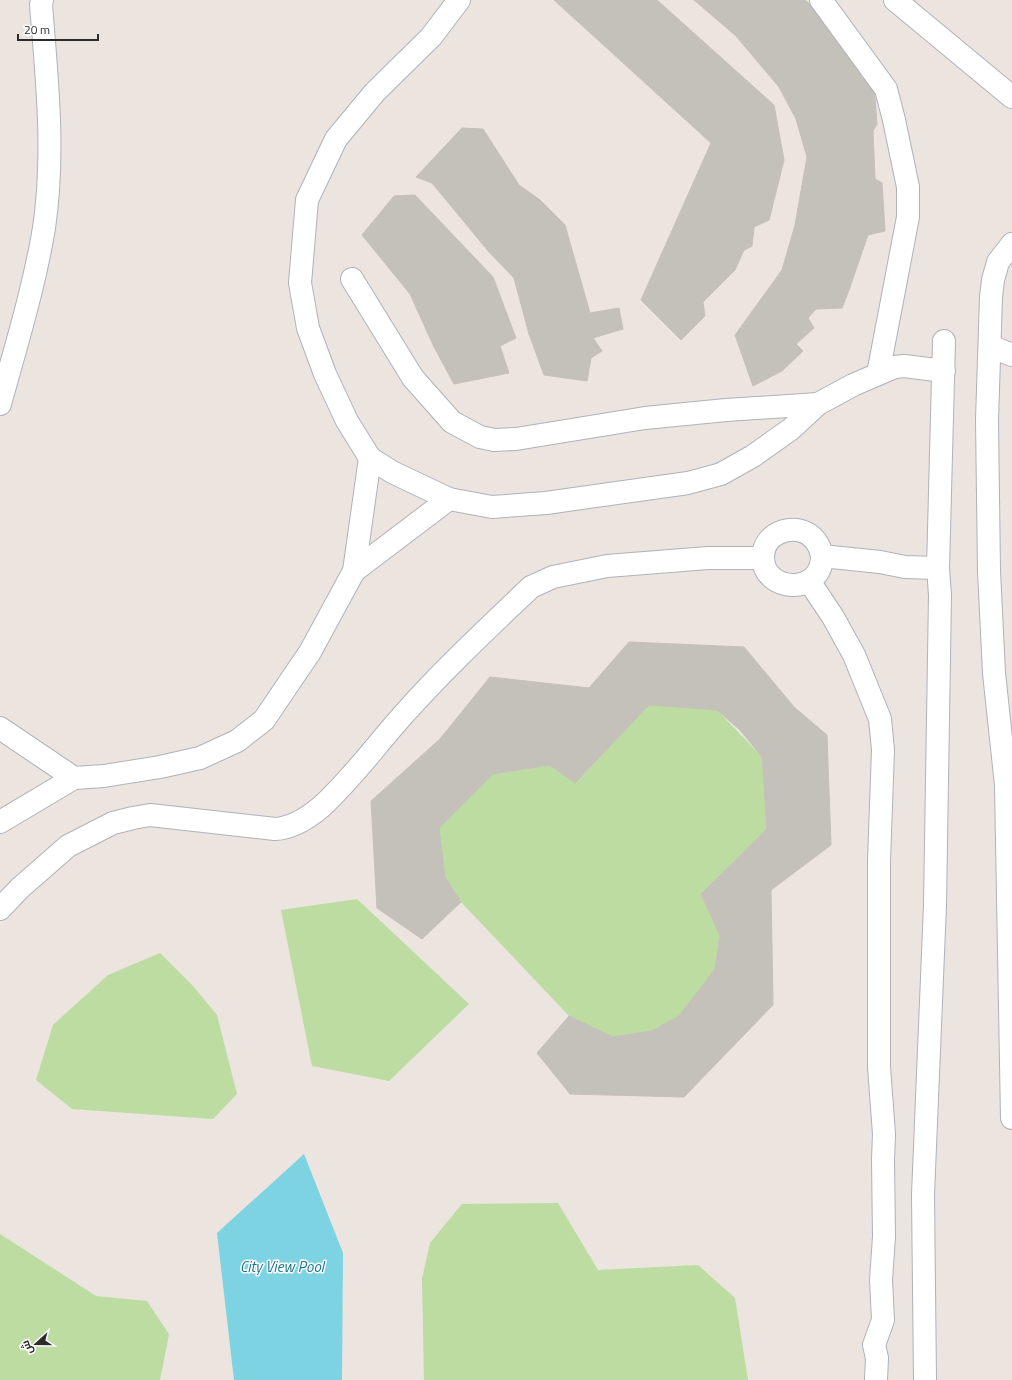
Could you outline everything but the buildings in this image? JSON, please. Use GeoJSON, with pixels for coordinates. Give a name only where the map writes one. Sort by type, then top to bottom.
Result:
{"type":"FeatureCollection","features":[{"type":"Feature","properties":{"kind":"street"},"geometry":{"type":"LineString","coordinates":[[0,404],[32,285],[44,228],[49,167],[49,102],[41,5],[42,0]]}},
{"type":"Feature","properties":{"kind":"street"},"geometry":{"type":"LineString","coordinates":[[459,0],[431,37],[375,92],[336,138],[307,200],[300,283],[308,328],[325,374],[344,414],[370,458],[392,472],[449,499],[492,507],[546,503],[688,483],[721,474],[753,456],[791,429],[818,404],[853,385],[895,367],[904,366],[944,370]]}},
{"type":"Feature","properties":{"kind":"street"},"geometry":{"type":"LineString","coordinates":[[821,0],[886,89],[908,188],[908,217],[878,374]]}},
{"type":"Feature","properties":{"kind":"street"},"geometry":{"type":"LineString","coordinates":[[895,0],[1012,97]]}},
{"type":"Feature","properties":{"kind":"street"},"geometry":{"type":"LineString","coordinates":[[1012,244],[998,262],[993,280],[991,297],[987,420],[989,571],[994,673],[1009,785],[1012,1118]]}},
{"type":"Feature","properties":{"kind":"street"},"geometry":{"type":"LineString","coordinates":[[352,280],[418,384],[452,422],[480,437],[494,440],[516,439],[645,418],[726,410],[818,404]]}},
{"type":"Feature","properties":{"kind":"street"},"geometry":{"type":"LineString","coordinates":[[925,1380],[924,1195],[935,905],[940,595],[938,568],[944,341]]}},
{"type":"Feature","properties":{"kind":"street"},"geometry":{"type":"LineString","coordinates":[[990,346],[1012,355]]}},
{"type":"Feature","properties":{"kind":"street"},"geometry":{"type":"LineString","coordinates":[[0,822],[74,778],[104,776],[166,766],[200,758],[237,741],[264,720],[310,652],[354,571],[370,458]]}},
{"type":"Feature","properties":{"kind":"street"},"geometry":{"type":"LineString","coordinates":[[354,571],[449,499]]}},
{"type":"Feature","properties":{"kind":"street"},"geometry":{"type":"LineString","coordinates":[[790,530],[803,531],[814,538],[820,547],[822,556],[819,573],[809,581],[798,585],[782,584],[776,580],[765,568],[763,558],[764,549],[772,537],[790,530]]}},
{"type":"Feature","properties":{"kind":"street"},"geometry":{"type":"LineString","coordinates":[[822,556],[880,562],[905,567],[938,568]]}},
{"type":"Feature","properties":{"kind":"street"},"geometry":{"type":"LineString","coordinates":[[0,909],[20,888],[68,846],[113,823],[150,815],[283,829],[302,820],[320,807],[349,778],[405,713],[460,655],[531,587],[544,580],[607,566],[708,558],[763,558]]}},
{"type":"Feature","properties":{"kind":"street"},"geometry":{"type":"LineString","coordinates":[[809,581],[833,617],[854,655],[880,719],[883,750],[879,869],[879,1067],[884,1134],[884,1237],[881,1280],[883,1320],[874,1345],[877,1358],[876,1380]]}},
{"type":"Feature","properties":{"kind":"street"},"geometry":{"type":"LineString","coordinates":[[0,728],[74,778]]}},
{"type":"Feature","properties":{"kind":"green space"},"geometry":{"type":"Polygon","coordinates":[[[649,705],[717,710],[762,757],[767,829],[701,894],[720,936],[715,969],[679,1016],[652,1031],[613,1037],[569,1016],[461,902],[445,877],[439,828],[493,774],[550,765],[575,783],[649,705]]]}},
{"type":"Feature","properties":{"kind":"green space"},"geometry":{"type":"Polygon","coordinates":[[[357,899],[469,1004],[389,1081],[312,1066],[281,910],[357,899]]]}},
{"type":"Feature","properties":{"kind":"green space"},"geometry":{"type":"Polygon","coordinates":[[[160,953],[193,986],[217,1015],[237,1094],[213,1119],[72,1109],[36,1080],[53,1025],[108,975],[160,953]]]}},
{"type":"Feature","properties":{"kind":"green space"},"geometry":{"type":"Polygon","coordinates":[[[558,1203],[598,1270],[698,1265],[735,1298],[748,1380],[424,1380],[422,1279],[430,1243],[462,1204],[558,1203]]]}},
{"type":"Feature","properties":{"kind":"green space"},"geometry":{"type":"Polygon","coordinates":[[[0,1234],[96,1296],[147,1301],[169,1334],[160,1380],[0,1380],[0,1234]]]}},
{"type":"Feature","properties":{"kind":"water","name":"City View Pool"},"geometry":{"type":"Polygon","coordinates":[[[304,1154],[343,1253],[342,1380],[234,1380],[217,1233],[304,1154]]]}}]}
